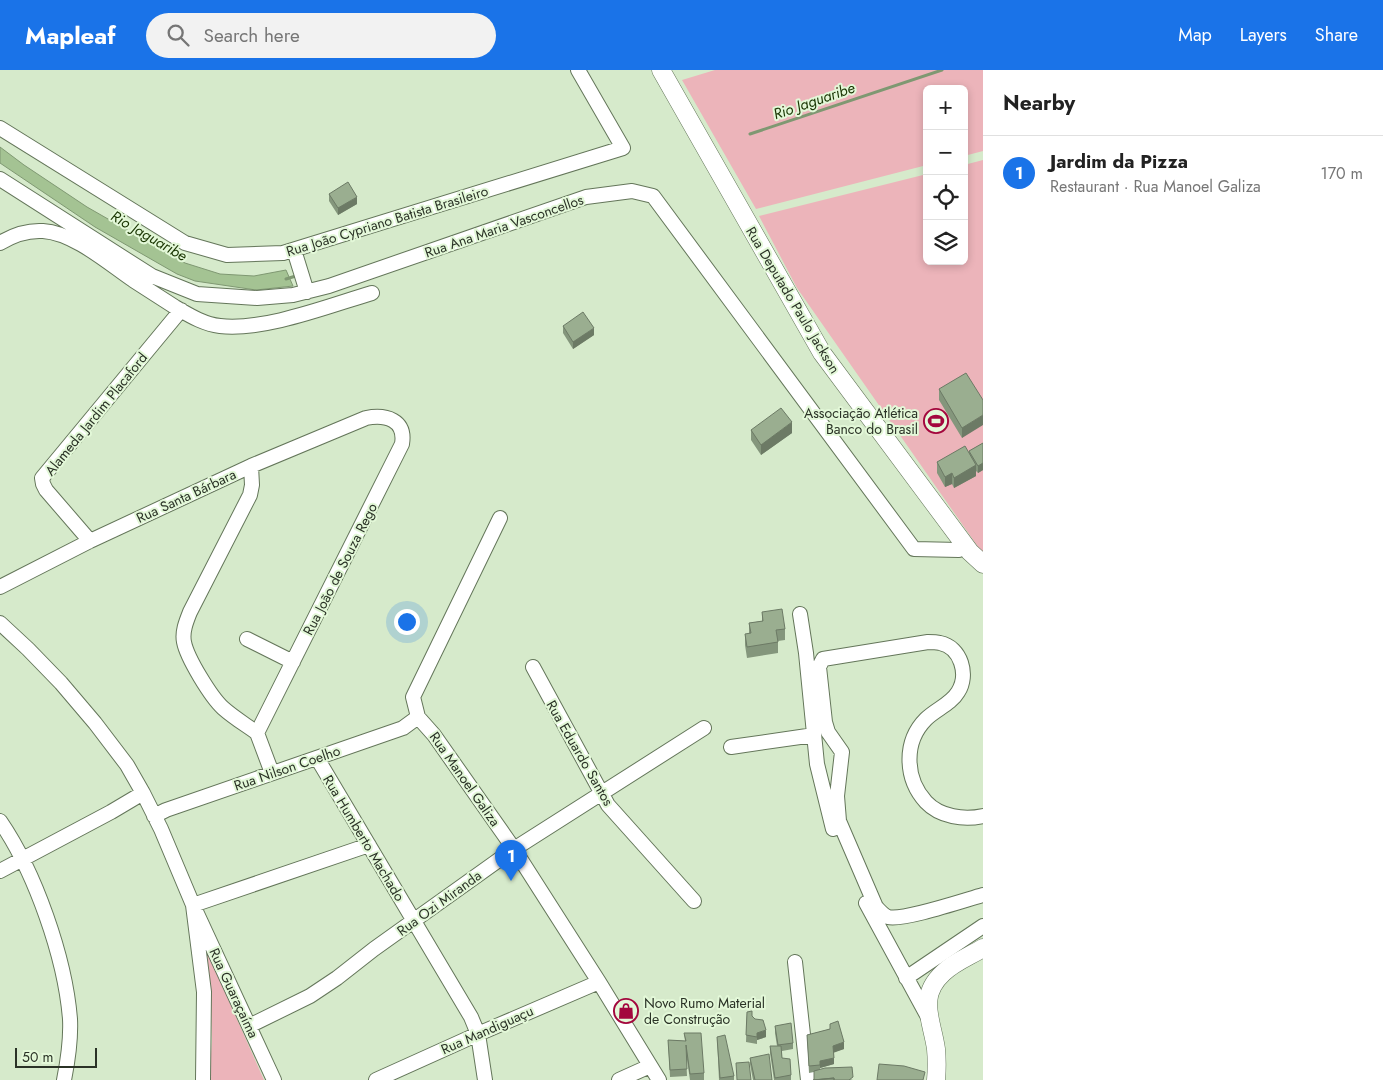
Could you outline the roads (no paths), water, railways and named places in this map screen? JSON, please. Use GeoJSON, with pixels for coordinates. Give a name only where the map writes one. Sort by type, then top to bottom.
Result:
{"type":"FeatureCollection","features":[{"type":"Feature","properties":{"kind":"main road","name":"Rua Deputado Paulo Jackson"},"geometry":{"type":"LineString","coordinates":[[661,70],[822,353],[962,548],[983,564]]}},
{"type":"Feature","properties":{"kind":"main road"},"geometry":{"type":"LineString","coordinates":[[936,1080],[936,1048],[928,1017],[927,1001],[930,991],[943,972],[983,948]]}},
{"type":"Feature","properties":{"kind":"street","name":"Rua João Cypriano Batista Brasileiro"},"geometry":{"type":"LineString","coordinates":[[0,128],[185,243],[227,255],[283,254],[295,252],[623,148],[578,70]]}},
{"type":"Feature","properties":{"kind":"street"},"geometry":{"type":"LineString","coordinates":[[0,179],[77,235],[148,282],[181,310],[199,321],[219,326],[260,325],[372,293]]}},
{"type":"Feature","properties":{"kind":"street","name":"Rua Ana Maria Vasconcellos"},"geometry":{"type":"LineString","coordinates":[[148,282],[197,294],[257,298],[293,295],[329,286],[586,197],[632,191],[653,196],[914,549],[962,548]]}},
{"type":"Feature","properties":{"kind":"street"},"geometry":{"type":"LineString","coordinates":[[0,243],[12,236],[29,232],[44,231],[77,235]]}},
{"type":"Feature","properties":{"kind":"street"},"geometry":{"type":"LineString","coordinates":[[295,252],[307,290]]}},
{"type":"Feature","properties":{"kind":"street","name":"Alameda Jardim Placaford"},"geometry":{"type":"LineString","coordinates":[[90,541],[46,490],[42,478],[181,310]]}},
{"type":"Feature","properties":{"kind":"street","name":"Rua Santa Bárbara"},"geometry":{"type":"LineString","coordinates":[[0,587],[90,541],[251,466],[366,418],[377,416]]}},
{"type":"Feature","properties":{"kind":"street","name":"Rua João de Souza Rego"},"geometry":{"type":"LineString","coordinates":[[257,733],[402,444],[404,436],[396,422],[377,416]]}},
{"type":"Feature","properties":{"kind":"street"},"geometry":{"type":"LineString","coordinates":[[251,466],[252,485],[250,495],[190,612],[184,629],[184,641],[188,655],[214,698],[222,707],[257,733],[272,773]]}},
{"type":"Feature","properties":{"kind":"street"},"geometry":{"type":"LineString","coordinates":[[418,717],[414,697],[500,518]]}},
{"type":"Feature","properties":{"kind":"street"},"geometry":{"type":"LineString","coordinates":[[800,614],[821,784],[832,825],[855,882],[928,1017]]}},
{"type":"Feature","properties":{"kind":"street","name":"Rua Guaraçaíma"},"geometry":{"type":"LineString","coordinates":[[0,623],[54,676],[95,723],[127,765],[154,816],[274,1080]]}},
{"type":"Feature","properties":{"kind":"street"},"geometry":{"type":"LineString","coordinates":[[247,639],[293,662]]}},
{"type":"Feature","properties":{"kind":"street"},"geometry":{"type":"LineString","coordinates":[[983,816],[962,817],[938,811],[920,796],[912,780],[909,763],[910,746],[916,731],[926,719],[951,701],[958,692],[962,682],[964,673],[961,664],[957,655],[949,647],[940,642],[928,642],[823,659],[819,668],[825,722],[828,732],[842,752],[837,796],[839,821],[876,907],[881,913],[888,916],[902,917],[983,895]]}},
{"type":"Feature","properties":{"kind":"street","name":"Rua Eduardo Santos"},"geometry":{"type":"LineString","coordinates":[[533,667],[601,793],[616,815],[694,901]]}},
{"type":"Feature","properties":{"kind":"street","name":"Rua Nilson Coelho"},"geometry":{"type":"LineString","coordinates":[[154,816],[166,810],[403,728],[418,717]]}},
{"type":"Feature","properties":{"kind":"street","name":"Rua Manoel Galiza"},"geometry":{"type":"LineString","coordinates":[[418,717],[434,735],[514,850],[599,982],[659,1080]]}},
{"type":"Feature","properties":{"kind":"street","name":"Rua Ozi Miranda"},"geometry":{"type":"LineString","coordinates":[[249,1026],[310,996],[514,850],[704,728]]}},
{"type":"Feature","properties":{"kind":"street"},"geometry":{"type":"LineString","coordinates":[[731,747],[814,736]]}},
{"type":"Feature","properties":{"kind":"street","name":"Rua Humberto Machado"},"geometry":{"type":"LineString","coordinates":[[317,758],[471,1017],[478,1034],[485,1080]]}},
{"type":"Feature","properties":{"kind":"street"},"geometry":{"type":"LineString","coordinates":[[0,871],[118,809],[143,793]]}},
{"type":"Feature","properties":{"kind":"street"},"geometry":{"type":"LineString","coordinates":[[0,820],[23,859],[46,917],[66,992],[70,1029],[64,1080]]}},
{"type":"Feature","properties":{"kind":"street"},"geometry":{"type":"LineString","coordinates":[[203,1080],[204,992],[193,905],[369,845]]}},
{"type":"Feature","properties":{"kind":"street"},"geometry":{"type":"LineString","coordinates":[[906,978],[983,926]]}},
{"type":"Feature","properties":{"kind":"street"},"geometry":{"type":"LineString","coordinates":[[795,962],[808,1080]]}},
{"type":"Feature","properties":{"kind":"street","name":"Rua Mandiguaçu"},"geometry":{"type":"LineString","coordinates":[[376,1080],[599,982]]}},
{"type":"Feature","properties":{"kind":"street"},"geometry":{"type":"LineString","coordinates":[[619,1080],[650,1066]]}},
{"type":"Feature","properties":{"kind":"waterway","name":"Rio Jaguaribe"},"geometry":{"type":"LineString","coordinates":[[750,134],[942,70]]}},
{"type":"Feature","properties":{"kind":"waterway","name":"Rio Jaguaribe"},"geometry":{"type":"LineString","coordinates":[[286,279],[299,275]]}},
{"type":"Feature","properties":{"kind":"place","name":"Associação Atlética Banco do Brasil"},"geometry":{"type":"Point","coordinates":[936,421]}},
{"type":"Feature","properties":{"kind":"place","name":"Jardim da Pizza"},"geometry":{"type":"Point","coordinates":[511,881]}},
{"type":"Feature","properties":{"kind":"place","name":"Novo Rumo Material de Construção"},"geometry":{"type":"Point","coordinates":[626,1011]}}]}
